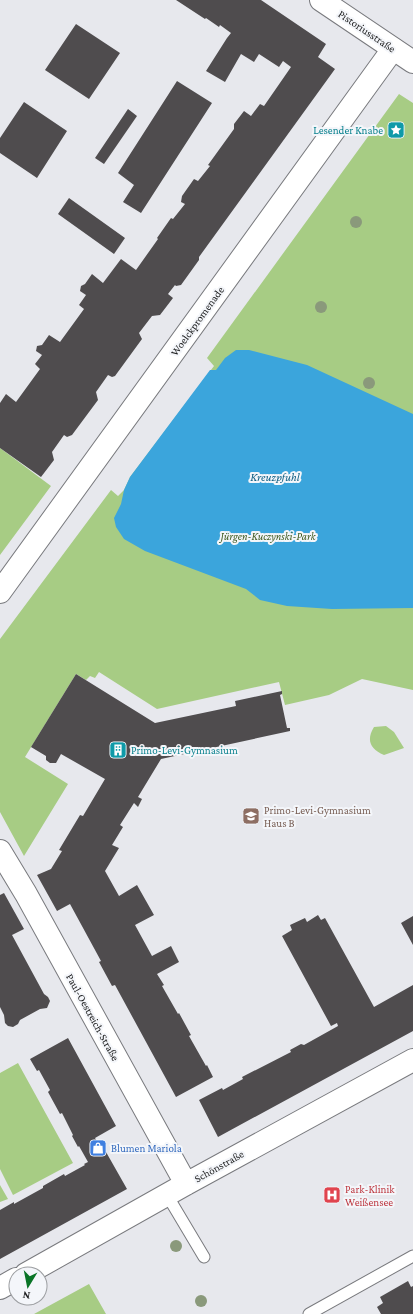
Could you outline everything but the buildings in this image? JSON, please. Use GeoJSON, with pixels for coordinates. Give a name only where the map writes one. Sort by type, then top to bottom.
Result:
{"type":"FeatureCollection","features":[{"type":"Feature","properties":{"kind":"street","name":"Pistoriusstraße"},"geometry":{"type":"LineString","coordinates":[[321,0],[413,62]]}},
{"type":"Feature","properties":{"kind":"street","name":"Woelckpromenade"},"geometry":{"type":"LineString","coordinates":[[0,592],[393,49]]}},
{"type":"Feature","properties":{"kind":"street","name":"Paul-Oestreich-Straße"},"geometry":{"type":"LineString","coordinates":[[0,851],[26,894],[186,1184]]}},
{"type":"Feature","properties":{"kind":"street","name":"Schönstraße"},"geometry":{"type":"LineString","coordinates":[[40,1266],[186,1184],[413,1060]]}},
{"type":"Feature","properties":{"kind":"lane"},"geometry":{"type":"LineString","coordinates":[[167,1195],[204,1257]]}},
{"type":"Feature","properties":{"kind":"lane"},"geometry":{"type":"LineString","coordinates":[[309,1314],[413,1256]]}},
{"type":"Feature","properties":{"kind":"green space","name":"Jürgen-Kuczynski-Park"},"geometry":{"type":"Polygon","coordinates":[[[399,94],[413,103],[413,690],[362,679],[329,695],[285,705],[279,682],[157,709],[99,672],[95,678],[90,676],[86,680],[76,674],[25,757],[68,784],[24,856],[0,812],[0,639],[111,490],[118,496],[124,490],[130,477],[214,366],[207,358],[399,94]]]}},
{"type":"Feature","properties":{"kind":"green space"},"geometry":{"type":"Polygon","coordinates":[[[0,448],[51,486],[0,555],[0,448]]]}},
{"type":"Feature","properties":{"kind":"green space"},"geometry":{"type":"Polygon","coordinates":[[[386,726],[394,732],[404,748],[384,755],[375,750],[371,744],[370,736],[374,727],[386,726]]]}},
{"type":"Feature","properties":{"kind":"green space"},"geometry":{"type":"Polygon","coordinates":[[[18,1063],[73,1163],[13,1195],[0,1169],[0,1073],[18,1063]]]}},
{"type":"Feature","properties":{"kind":"green space"},"geometry":{"type":"Polygon","coordinates":[[[0,1185],[8,1199],[0,1202],[0,1185]]]}},
{"type":"Feature","properties":{"kind":"green space"},"geometry":{"type":"Polygon","coordinates":[[[89,1284],[106,1314],[34,1314],[89,1284]]]}},
{"type":"Feature","properties":{"kind":"water","name":"Kreuzpfuhl"},"geometry":{"type":"Polygon","coordinates":[[[236,350],[249,350],[307,365],[413,414],[413,608],[332,609],[287,606],[260,600],[246,589],[145,551],[124,539],[116,527],[114,518],[121,504],[124,490],[130,477],[210,370],[216,370],[225,358],[236,350]]]}},
{"type":"Feature","properties":{"kind":"place","name":"Lesender Knabe"},"geometry":{"type":"Point","coordinates":[396,130]}},
{"type":"Feature","properties":{"kind":"place","name":"Primo-Levi-Gymnasium"},"geometry":{"type":"Point","coordinates":[118,750]}},
{"type":"Feature","properties":{"kind":"place","name":"Primo-Levi-Gymnasium Haus B"},"geometry":{"type":"Point","coordinates":[251,816]}},
{"type":"Feature","properties":{"kind":"place","name":"Blumen Mariola"},"geometry":{"type":"Point","coordinates":[98,1148]}},
{"type":"Feature","properties":{"kind":"place","name":"Park-Klinik Weißensee"},"geometry":{"type":"Point","coordinates":[332,1195]}}]}
